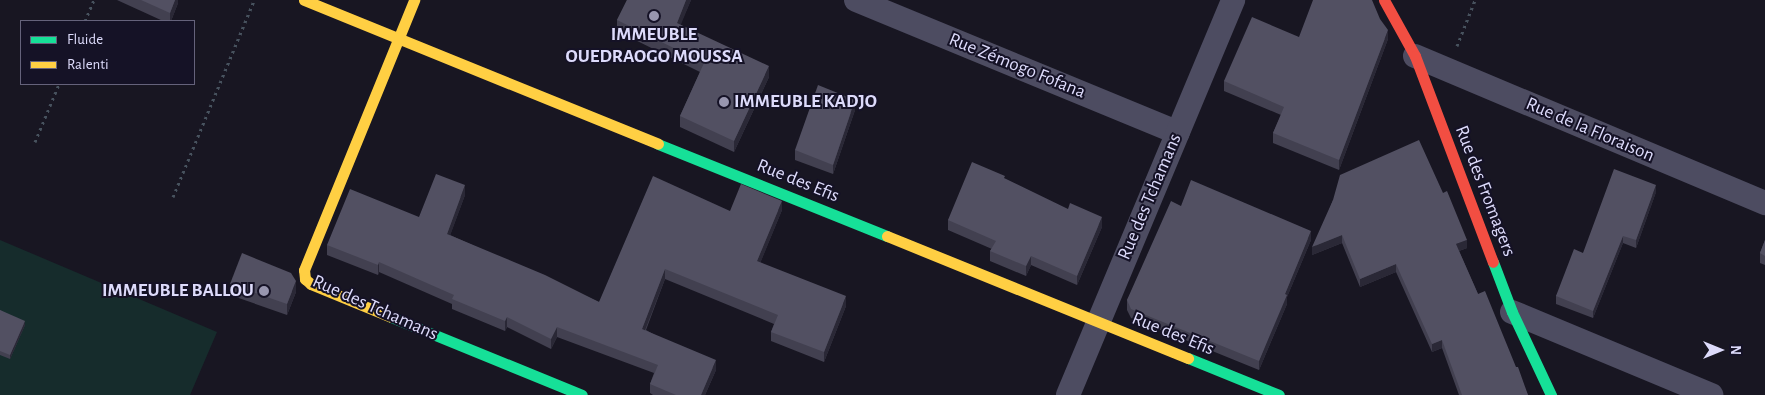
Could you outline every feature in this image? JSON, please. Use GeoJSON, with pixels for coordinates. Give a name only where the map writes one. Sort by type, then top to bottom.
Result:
{"type":"FeatureCollection","features":[{"type":"Feature","properties":{"kind":"street","name":"Rue des Efis"},"geometry":{"type":"LineString","coordinates":[[304,0],[1097,321],[1268,393]]}},
{"type":"Feature","properties":{"kind":"street","name":"Rue des Tchamans"},"geometry":{"type":"LineString","coordinates":[[414,0],[304,270],[305,279],[311,284],[582,395]]}},
{"type":"Feature","properties":{"kind":"street","name":"Rue Zémogo Fofana"},"geometry":{"type":"LineString","coordinates":[[856,0],[1178,133]]}},
{"type":"Feature","properties":{"kind":"street","name":"Rue des Tchamans"},"geometry":{"type":"LineString","coordinates":[[1068,395],[1097,321],[1233,0]]}},
{"type":"Feature","properties":{"kind":"street","name":"Rue des Fromagers"},"geometry":{"type":"LineString","coordinates":[[1384,0],[1415,56],[1512,312],[1551,395]]}},
{"type":"Feature","properties":{"kind":"street","name":"Rue de la Floraison"},"geometry":{"type":"LineString","coordinates":[[1415,56],[1765,203]]}},
{"type":"Feature","properties":{"kind":"street"},"geometry":{"type":"LineString","coordinates":[[1512,312],[1711,395]]}},
{"type":"Feature","properties":{"kind":"path"},"geometry":{"type":"LineString","coordinates":[[85,20],[94,0]]}},
{"type":"Feature","properties":{"kind":"path"},"geometry":{"type":"LineString","coordinates":[[173,197],[254,0]]}},
{"type":"Feature","properties":{"kind":"path"},"geometry":{"type":"LineString","coordinates":[[1448,70],[1475,0]]}},
{"type":"Feature","properties":{"kind":"path"},"geometry":{"type":"LineString","coordinates":[[36,142],[60,85]]}},
{"type":"Feature","properties":{"kind":"green space"},"geometry":{"type":"Polygon","coordinates":[[[0,240],[217,332],[190,395],[0,395],[0,240]]]}},
{"type":"Feature","properties":{"kind":"building"},"geometry":{"type":"Polygon","coordinates":[[[141,0],[175,0],[170,13],[141,0]]]}},
{"type":"Feature","properties":{"kind":"building"},"geometry":{"type":"Polygon","coordinates":[[[627,0],[686,0],[677,23],[769,66],[734,141],[680,116],[704,63],[617,20],[627,0]]]}},
{"type":"Feature","properties":{"kind":"building"},"geometry":{"type":"Polygon","coordinates":[[[1313,0],[1372,0],[1380,19],[1388,30],[1339,160],[1273,133],[1284,107],[1224,81],[1252,17],[1299,37],[1313,0]]]}},
{"type":"Feature","properties":{"kind":"building"},"geometry":{"type":"Polygon","coordinates":[[[818,85],[855,100],[833,165],[795,150],[818,85]]]}},
{"type":"Feature","properties":{"kind":"building"},"geometry":{"type":"Polygon","coordinates":[[[1419,140],[1443,193],[1447,191],[1467,240],[1456,244],[1478,294],[1485,291],[1528,395],[1462,395],[1442,340],[1432,344],[1396,264],[1360,279],[1342,235],[1312,247],[1333,200],[1340,175],[1419,140]]]}},
{"type":"Feature","properties":{"kind":"building"},"geometry":{"type":"Polygon","coordinates":[[[972,162],[1005,176],[1004,178],[1068,209],[1070,203],[1102,217],[1077,276],[1031,256],[1026,266],[990,251],[996,241],[948,220],[972,162]]]}},
{"type":"Feature","properties":{"kind":"building"},"geometry":{"type":"Polygon","coordinates":[[[1614,169],[1656,185],[1636,240],[1623,236],[1593,311],[1556,296],[1574,249],[1583,253],[1614,169]]]}},
{"type":"Feature","properties":{"kind":"building"},"geometry":{"type":"Polygon","coordinates":[[[436,174],[465,185],[447,234],[545,275],[599,302],[653,176],[730,211],[741,184],[782,201],[757,261],[846,296],[824,352],[771,332],[778,315],[665,269],[642,329],[716,360],[701,395],[676,395],[650,384],[658,365],[557,327],[551,339],[507,317],[505,321],[452,299],[454,295],[379,262],[378,265],[327,245],[350,189],[419,217],[436,174]]]}},
{"type":"Feature","properties":{"kind":"building"},"geometry":{"type":"Polygon","coordinates":[[[1191,180],[1311,231],[1259,361],[1131,309],[1127,300],[1171,201],[1181,206],[1191,180]]]}},
{"type":"Feature","properties":{"kind":"building"},"geometry":{"type":"Polygon","coordinates":[[[1765,240],[1765,256],[1760,253],[1765,240]]]}},
{"type":"Feature","properties":{"kind":"building","name":"IMMEUBLE BALLOU"},"geometry":{"type":"Polygon","coordinates":[[[242,253],[291,273],[296,281],[287,304],[230,284],[242,253]]]}},
{"type":"Feature","properties":{"kind":"building"},"geometry":{"type":"Polygon","coordinates":[[[0,310],[25,321],[10,355],[0,351],[0,310]]]}},
{"type":"Feature","properties":{"kind":"traffic: fast"},"geometry":{"type":"LineString","coordinates":[[658,144],[887,236]]}},
{"type":"Feature","properties":{"kind":"traffic: fast"},"geometry":{"type":"LineString","coordinates":[[1493,262],[1512,312],[1551,395]]}},
{"type":"Feature","properties":{"kind":"traffic: fast"},"geometry":{"type":"LineString","coordinates":[[391,317],[582,395]]}},
{"type":"Feature","properties":{"kind":"traffic: fast"},"geometry":{"type":"LineString","coordinates":[[1188,358],[1279,395]]}},
{"type":"Feature","properties":{"kind":"traffic: slow"},"geometry":{"type":"LineString","coordinates":[[304,0],[658,144]]}},
{"type":"Feature","properties":{"kind":"traffic: slow"},"geometry":{"type":"LineString","coordinates":[[391,317],[311,284],[305,279],[304,270],[414,0]]}},
{"type":"Feature","properties":{"kind":"traffic: slow"},"geometry":{"type":"LineString","coordinates":[[887,236],[1188,358]]}},
{"type":"Feature","properties":{"kind":"traffic: jam"},"geometry":{"type":"LineString","coordinates":[[1384,0],[1415,56],[1493,262]]}},
{"type":"Feature","properties":{"kind":"place","name":"IMMEUBLE OUEDRAOGO MOUSSA"},"geometry":{"type":"Point","coordinates":[654,16]}},
{"type":"Feature","properties":{"kind":"place","name":"IMMEUBLE KADJO"},"geometry":{"type":"Point","coordinates":[724,102]}},
{"type":"Feature","properties":{"kind":"place","name":"IMMEUBLE BALLOU"},"geometry":{"type":"Point","coordinates":[264,291]}}]}
